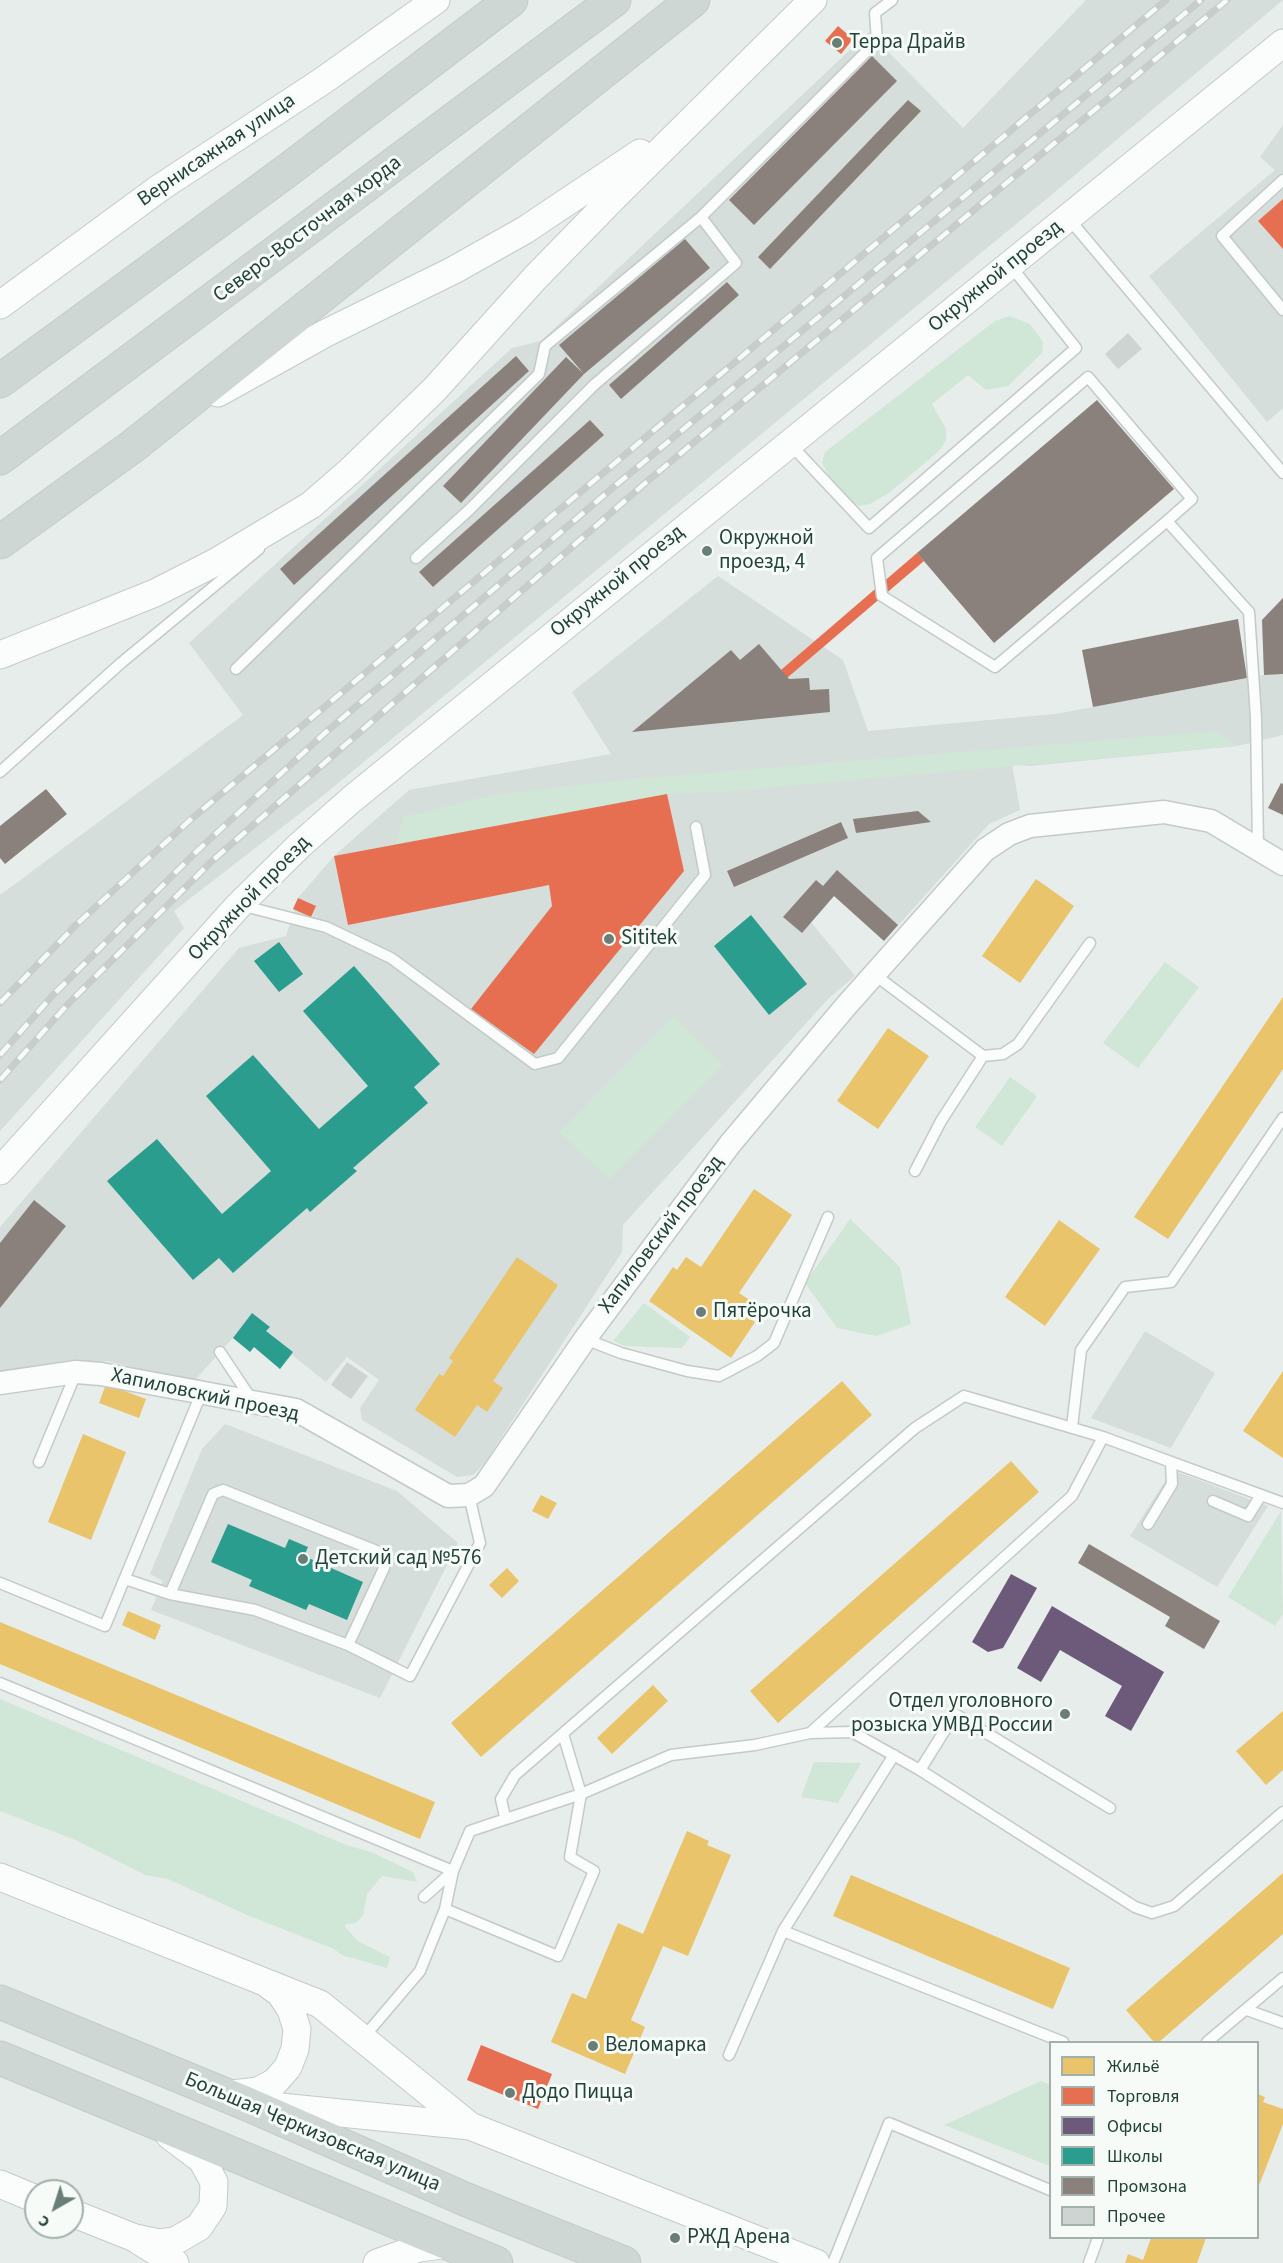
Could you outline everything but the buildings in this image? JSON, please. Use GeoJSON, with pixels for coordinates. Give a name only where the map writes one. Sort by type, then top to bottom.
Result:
{"type":"FeatureCollection","features":[{"type":"Feature","properties":{"kind":"main road"},"geometry":{"type":"LineString","coordinates":[[0,381],[288,170],[511,0]]}},
{"type":"Feature","properties":{"kind":"main road","name":"Северо-Восточная хорда"},"geometry":{"type":"LineString","coordinates":[[0,458],[614,0]]}},
{"type":"Feature","properties":{"kind":"main road"},"geometry":{"type":"LineString","coordinates":[[0,542],[133,446],[693,0]]}},
{"type":"Feature","properties":{"kind":"main road","name":"Большая Черкизовская улица"},"geometry":{"type":"LineString","coordinates":[[0,2002],[232,2098],[467,2200],[624,2263]]}},
{"type":"Feature","properties":{"kind":"main road"},"geometry":{"type":"LineString","coordinates":[[0,2058],[496,2263]]}},
{"type":"Feature","properties":{"kind":"street","name":"Вернисажная улица"},"geometry":{"type":"LineString","coordinates":[[0,305],[161,187],[324,80],[436,0]]}},
{"type":"Feature","properties":{"kind":"street"},"geometry":{"type":"LineString","coordinates":[[0,655],[155,593],[216,562],[311,505],[349,472],[434,390],[535,278],[698,111],[813,0]]}},
{"type":"Feature","properties":{"kind":"street","name":"Окружной проезд"},"geometry":{"type":"LineString","coordinates":[[0,1171],[239,905],[300,845],[352,799],[1283,43]]}},
{"type":"Feature","properties":{"kind":"street"},"geometry":{"type":"LineString","coordinates":[[133,446],[307,343],[454,270],[525,230],[582,194],[698,111]]}},
{"type":"Feature","properties":{"kind":"street","name":"Хапиловский проезд"},"geometry":{"type":"LineString","coordinates":[[0,1383],[76,1372],[101,1374],[296,1410],[448,1496],[469,1495],[484,1486],[585,1339],[730,1144],[985,850],[1009,834],[1030,826],[1164,812],[1211,821],[1283,864]]}},
{"type":"Feature","properties":{"kind":"street"},"geometry":{"type":"LineString","coordinates":[[0,1877],[320,2004],[470,2126]]}},
{"type":"Feature","properties":{"kind":"street"},"geometry":{"type":"LineString","coordinates":[[232,2098],[275,2082],[288,2067],[295,2049],[297,2029],[291,2010],[280,1994],[265,1982]]}},
{"type":"Feature","properties":{"kind":"street"},"geometry":{"type":"LineString","coordinates":[[232,2098],[470,2126],[816,2263]]}},
{"type":"Feature","properties":{"kind":"street"},"geometry":{"type":"LineString","coordinates":[[84,2218],[135,2238],[159,2243],[188,2235],[199,2228],[213,2206],[215,2188],[202,2160],[139,2115]]}},
{"type":"Feature","properties":{"kind":"street"},"geometry":{"type":"LineString","coordinates":[[0,2184],[24,2194]]}},
{"type":"Feature","properties":{"kind":"street"},"geometry":{"type":"LineString","coordinates":[[135,2238],[163,2258],[175,2263]]}},
{"type":"Feature","properties":{"kind":"street"},"geometry":{"type":"LineString","coordinates":[[376,2263],[419,2248],[449,2244]]}},
{"type":"Feature","properties":{"kind":"lane"},"geometry":{"type":"LineString","coordinates":[[236,669],[539,374],[545,346],[701,217],[877,41],[875,13],[892,0]]}},
{"type":"Feature","properties":{"kind":"lane"},"geometry":{"type":"LineString","coordinates":[[1283,180],[1222,236],[1283,310]]}},
{"type":"Feature","properties":{"kind":"lane"},"geometry":{"type":"LineString","coordinates":[[416,558],[468,511],[594,385],[736,262],[701,217]]}},
{"type":"Feature","properties":{"kind":"lane"},"geometry":{"type":"LineString","coordinates":[[1068,219],[1283,472]]}},
{"type":"Feature","properties":{"kind":"lane"},"geometry":{"type":"LineString","coordinates":[[790,444],[870,528],[1076,348],[1010,266]]}},
{"type":"Feature","properties":{"kind":"lane"},"geometry":{"type":"LineString","coordinates":[[1088,377],[1192,499],[1167,521],[995,667],[882,596],[878,558],[1088,377]]}},
{"type":"Feature","properties":{"kind":"lane"},"geometry":{"type":"LineString","coordinates":[[0,772],[121,663],[311,505]]}},
{"type":"Feature","properties":{"kind":"lane"},"geometry":{"type":"LineString","coordinates":[[1167,521],[1249,612],[1256,718],[1258,847]]}},
{"type":"Feature","properties":{"kind":"lane"},"geometry":{"type":"LineString","coordinates":[[239,905],[326,927],[391,958],[536,1064],[558,1058],[705,876],[696,827]]}},
{"type":"Feature","properties":{"kind":"lane"},"geometry":{"type":"LineString","coordinates":[[875,975],[983,1056],[1003,1054],[1018,1044],[1090,943]]}},
{"type":"Feature","properties":{"kind":"lane"},"geometry":{"type":"LineString","coordinates":[[915,1171],[941,1121],[983,1056]]}},
{"type":"Feature","properties":{"kind":"lane"},"geometry":{"type":"LineString","coordinates":[[1072,1427],[1081,1350],[1125,1287],[1171,1282],[1283,1118]]}},
{"type":"Feature","properties":{"kind":"lane"},"geometry":{"type":"LineString","coordinates":[[585,1339],[632,1356],[687,1371],[719,1376],[757,1356],[774,1343],[828,1217]]}},
{"type":"Feature","properties":{"kind":"lane"},"geometry":{"type":"LineString","coordinates":[[220,1352],[254,1403]]}},
{"type":"Feature","properties":{"kind":"lane"},"geometry":{"type":"LineString","coordinates":[[39,1462],[76,1372]]}},
{"type":"Feature","properties":{"kind":"lane"},"geometry":{"type":"LineString","coordinates":[[0,1583],[105,1626],[201,1394]]}},
{"type":"Feature","properties":{"kind":"lane"},"geometry":{"type":"LineString","coordinates":[[505,1817],[501,1798],[515,1775],[915,1428],[964,1396],[1103,1437],[1283,1503]]}},
{"type":"Feature","properties":{"kind":"lane"},"geometry":{"type":"LineString","coordinates":[[810,1733],[1072,1496],[1103,1437]]}},
{"type":"Feature","properties":{"kind":"lane"},"geometry":{"type":"LineString","coordinates":[[1148,1524],[1173,1484],[1171,1462]]}},
{"type":"Feature","properties":{"kind":"lane"},"geometry":{"type":"LineString","coordinates":[[170,1594],[213,1494],[223,1490],[379,1552],[384,1568],[348,1646]]}},
{"type":"Feature","properties":{"kind":"lane"},"geometry":{"type":"LineString","coordinates":[[124,1579],[170,1594],[255,1610],[348,1646],[410,1676],[480,1544],[469,1495]]}},
{"type":"Feature","properties":{"kind":"lane"},"geometry":{"type":"LineString","coordinates":[[1213,1501],[1248,1516],[1261,1495]]}},
{"type":"Feature","properties":{"kind":"lane"},"geometry":{"type":"LineString","coordinates":[[0,1683],[453,1871]]}},
{"type":"Feature","properties":{"kind":"lane"},"geometry":{"type":"LineString","coordinates":[[920,1770],[955,1714],[1110,1808]]}},
{"type":"Feature","properties":{"kind":"lane"},"geometry":{"type":"LineString","coordinates":[[363,2038],[420,1971],[445,1909],[453,1871],[470,1831],[505,1817],[581,1794],[671,1755],[755,1745],[810,1733],[852,1732],[920,1770],[1135,1907],[1152,1913],[1174,1906],[1283,1812]]}},
{"type":"Feature","properties":{"kind":"lane"},"geometry":{"type":"LineString","coordinates":[[445,1909],[558,1956],[594,1871],[570,1857],[581,1794],[563,1734]]}},
{"type":"Feature","properties":{"kind":"lane"},"geometry":{"type":"LineString","coordinates":[[729,2055],[783,1931],[894,1755]]}},
{"type":"Feature","properties":{"kind":"lane"},"geometry":{"type":"LineString","coordinates":[[424,1897],[453,1871]]}},
{"type":"Feature","properties":{"kind":"lane"},"geometry":{"type":"LineString","coordinates":[[783,1931],[1058,2041]]}},
{"type":"Feature","properties":{"kind":"lane"},"geometry":{"type":"LineString","coordinates":[[1209,2041],[1283,1978]]}},
{"type":"Feature","properties":{"kind":"lane"},"geometry":{"type":"LineString","coordinates":[[1247,2010],[1283,2023]]}},
{"type":"Feature","properties":{"kind":"lane"},"geometry":{"type":"LineString","coordinates":[[834,2263],[889,2123],[1049,2190]]}},
{"type":"Feature","properties":{"kind":"lane"},"geometry":{"type":"LineString","coordinates":[[1089,2263],[1098,2239]]}},
{"type":"Feature","properties":{"kind":"shaded area"},"geometry":{"type":"Polygon","coordinates":[[[1086,0],[1283,0],[1044,201],[325,794],[174,911],[184,928],[0,1131],[0,895],[243,715],[189,643],[512,348],[541,341],[869,32],[963,128],[1086,0]]]}},
{"type":"Feature","properties":{"kind":"shaded area"},"geometry":{"type":"Polygon","coordinates":[[[1283,125],[1283,408],[1267,422],[1149,276],[1275,170],[1260,157],[1283,125]]]}},
{"type":"Feature","properties":{"kind":"shaded area"},"geometry":{"type":"Polygon","coordinates":[[[718,576],[843,660],[868,731],[1055,714],[1264,675],[1262,620],[1283,598],[1283,735],[1237,746],[1030,766],[1012,764],[1020,810],[989,824],[884,941],[834,896],[811,922],[855,976],[828,999],[623,1225],[622,1252],[484,1464],[473,1475],[457,1477],[362,1420],[360,1408],[379,1380],[347,1357],[326,1382],[292,1355],[280,1369],[254,1347],[250,1352],[233,1338],[193,1382],[107,1361],[0,1374],[0,1227],[239,948],[286,936],[298,898],[334,856],[409,790],[611,754],[572,692],[718,576]]]}},
{"type":"Feature","properties":{"kind":"shaded area"},"geometry":{"type":"Polygon","coordinates":[[[1145,1331],[1215,1373],[1171,1448],[1091,1418],[1145,1331]]]}},
{"type":"Feature","properties":{"kind":"shaded area","name":"Детский сад №576"},"geometry":{"type":"Polygon","coordinates":[[[225,1424],[397,1491],[458,1543],[380,1698],[151,1610],[163,1581],[150,1574],[202,1449],[225,1424]]]}},
{"type":"Feature","properties":{"kind":"shaded area"},"geometry":{"type":"Polygon","coordinates":[[[1172,1470],[1268,1506],[1217,1587],[1130,1536],[1172,1470]]]}},
{"type":"Feature","properties":{"kind":"green space"},"geometry":{"type":"Polygon","coordinates":[[[1009,316],[1030,324],[1043,342],[1042,353],[1008,386],[986,390],[968,375],[932,404],[946,429],[946,440],[940,450],[890,492],[870,504],[859,506],[839,495],[822,463],[825,452],[995,321],[1009,316]]]}},
{"type":"Feature","properties":{"kind":"green space"},"geometry":{"type":"Polygon","coordinates":[[[1216,731],[1237,746],[722,792],[667,794],[396,844],[403,817],[493,795],[622,780],[1216,731]]]}},
{"type":"Feature","properties":{"kind":"green space"},"geometry":{"type":"Polygon","coordinates":[[[1165,962],[1199,987],[1138,1068],[1103,1043],[1165,962]]]}},
{"type":"Feature","properties":{"kind":"green space"},"geometry":{"type":"Polygon","coordinates":[[[673,1016],[723,1065],[609,1180],[559,1132],[673,1016]]]}},
{"type":"Feature","properties":{"kind":"green space"},"geometry":{"type":"Polygon","coordinates":[[[1010,1077],[1037,1096],[1002,1146],[975,1127],[1010,1077]]]}},
{"type":"Feature","properties":{"kind":"green space"},"geometry":{"type":"Polygon","coordinates":[[[850,1219],[900,1267],[911,1324],[876,1336],[837,1328],[805,1283],[850,1219]]]}},
{"type":"Feature","properties":{"kind":"green space"},"geometry":{"type":"Polygon","coordinates":[[[644,1303],[690,1337],[682,1348],[625,1346],[613,1341],[644,1303]]]}},
{"type":"Feature","properties":{"kind":"green space"},"geometry":{"type":"Polygon","coordinates":[[[1281,1511],[1283,1614],[1275,1626],[1228,1597],[1281,1511]]]}},
{"type":"Feature","properties":{"kind":"green space"},"geometry":{"type":"Polygon","coordinates":[[[0,1699],[346,1845],[371,1852],[413,1872],[417,1882],[382,1876],[367,1894],[363,1915],[356,1923],[346,1924],[345,1927],[359,1942],[390,1957],[387,1968],[342,1955],[334,1949],[247,1915],[168,1879],[145,1875],[73,1839],[0,1811],[0,1699]]]}},
{"type":"Feature","properties":{"kind":"green space"},"geometry":{"type":"Polygon","coordinates":[[[814,1762],[861,1763],[838,1803],[801,1797],[814,1762]]]}},
{"type":"Feature","properties":{"kind":"green space"},"geometry":{"type":"Polygon","coordinates":[[[1041,2081],[1049,2085],[1049,2166],[944,2125],[1041,2081]]]}},
{"type":"Feature","properties":{"kind":"railway"},"geometry":{"type":"LineString","coordinates":[[0,1003],[77,924],[190,820],[1166,0]]}},
{"type":"Feature","properties":{"kind":"railway"},"geometry":{"type":"LineString","coordinates":[[0,1055],[53,995],[196,852],[326,732],[616,485],[1201,0]]}},
{"type":"Feature","properties":{"kind":"railway"},"geometry":{"type":"LineString","coordinates":[[0,1080],[69,1003],[212,861],[651,478],[1227,0]]}},
{"type":"Feature","properties":{"kind":"place","name":"Терра Драйв"},"geometry":{"type":"Point","coordinates":[837,43]}},
{"type":"Feature","properties":{"kind":"place","name":"Окружной проезд, 4"},"geometry":{"type":"Point","coordinates":[707,551]}},
{"type":"Feature","properties":{"kind":"place","name":"Sititek"},"geometry":{"type":"Point","coordinates":[609,939]}},
{"type":"Feature","properties":{"kind":"place","name":"Пятёрочка"},"geometry":{"type":"Point","coordinates":[701,1312]}},
{"type":"Feature","properties":{"kind":"place","name":"Детский сад №576"},"geometry":{"type":"Point","coordinates":[303,1559]}},
{"type":"Feature","properties":{"kind":"place","name":"Отдел уголовного розыска УМВД России"},"geometry":{"type":"Point","coordinates":[1065,1714]}},
{"type":"Feature","properties":{"kind":"place","name":"Веломарка"},"geometry":{"type":"Point","coordinates":[593,2046]}},
{"type":"Feature","properties":{"kind":"place","name":"Додо Пицца"},"geometry":{"type":"Point","coordinates":[510,2093]}},
{"type":"Feature","properties":{"kind":"place","name":"РЖД Арена"},"geometry":{"type":"Point","coordinates":[675,2238]}}]}
